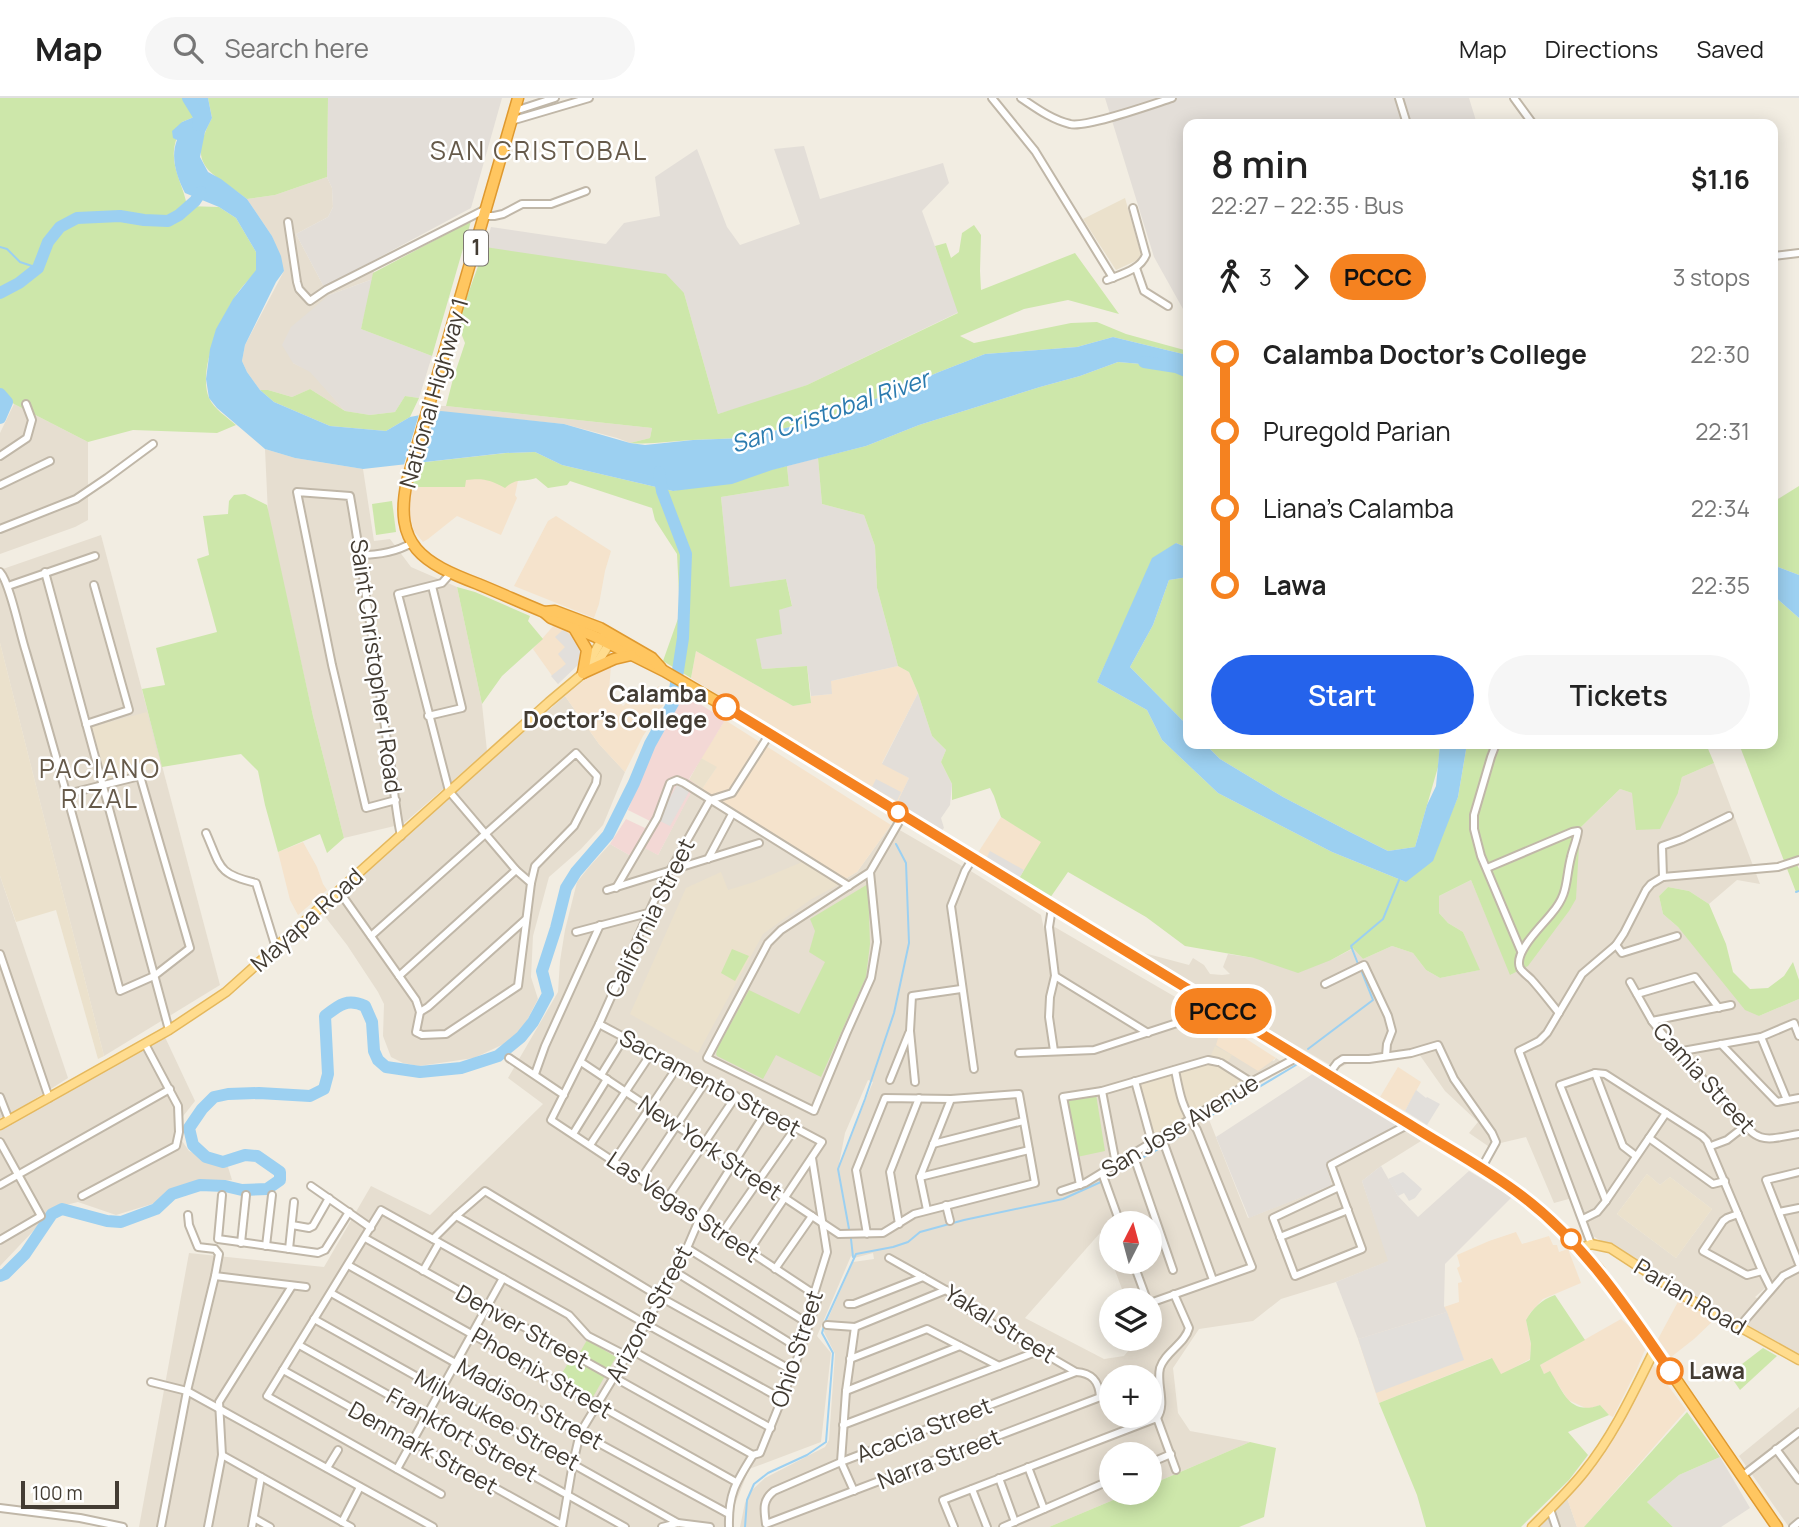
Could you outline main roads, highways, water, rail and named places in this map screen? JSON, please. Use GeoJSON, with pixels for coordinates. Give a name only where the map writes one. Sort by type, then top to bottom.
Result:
{"type":"FeatureCollection","features":[{"type":"Feature","properties":{"kind":"highway","name":"National Highway 1"},"geometry":{"type":"LineString","coordinates":[[518,98],[407,481],[403,516],[412,543],[430,562],[544,612]]}},
{"type":"Feature","properties":{"kind":"highway"},"geometry":{"type":"LineString","coordinates":[[544,612],[555,611],[652,658],[664,671]]}},
{"type":"Feature","properties":{"kind":"highway"},"geometry":{"type":"LineString","coordinates":[[544,612],[573,628],[607,638],[631,655],[690,686],[1481,1168],[1521,1195],[1562,1230],[1599,1270],[1777,1527]]}},
{"type":"Feature","properties":{"kind":"highway"},"geometry":{"type":"LineString","coordinates":[[573,628],[587,650],[583,673]]}},
{"type":"Feature","properties":{"kind":"highway"},"geometry":{"type":"LineString","coordinates":[[583,673],[610,660],[631,655]]}},
{"type":"Feature","properties":{"kind":"main road","name":"Mayapa Road"},"geometry":{"type":"LineString","coordinates":[[0,1125],[169,1030],[226,992],[602,657],[607,638]]}},
{"type":"Feature","properties":{"kind":"main road","name":"Parian Road"},"geometry":{"type":"LineString","coordinates":[[1580,1250],[1591,1244],[1610,1248],[1684,1296],[1799,1360]]}},
{"type":"Feature","properties":{"kind":"main road"},"geometry":{"type":"LineString","coordinates":[[1532,1527],[1584,1472],[1612,1432],[1655,1349]]}},
{"type":"Feature","properties":{"kind":"water"},"geometry":{"type":"Polygon","coordinates":[[[185,98],[208,98],[212,118],[205,132],[200,157],[208,172],[247,199],[272,236],[284,271],[245,345],[242,361],[260,390],[274,402],[330,426],[386,431],[410,417],[441,411],[564,424],[645,445],[744,438],[835,416],[985,354],[1077,347],[1113,337],[1183,354],[1183,368],[1118,362],[919,425],[866,446],[772,470],[732,484],[673,491],[562,465],[535,452],[363,469],[295,458],[265,449],[209,398],[206,379],[216,329],[233,299],[256,270],[256,252],[236,218],[219,207],[185,193],[182,187],[174,160],[177,140],[173,138],[172,131],[182,122],[194,117],[197,110],[193,103],[185,98]]]}},
{"type":"Feature","properties":{"kind":"water"},"geometry":{"type":"Polygon","coordinates":[[[1176,543],[1183,546],[1183,578],[1169,580],[1153,625],[1130,667],[1183,721],[1183,749],[1210,749],[1220,759],[1283,797],[1388,851],[1415,847],[1427,805],[1436,786],[1440,749],[1466,749],[1458,797],[1433,861],[1406,882],[1332,852],[1218,793],[1162,740],[1147,710],[1097,682],[1152,558],[1176,543]]]}},
{"type":"Feature","properties":{"kind":"water"},"geometry":{"type":"Polygon","coordinates":[[[1778,567],[1799,575],[1799,618],[1778,599],[1778,567]]]}},
{"type":"Feature","properties":{"kind":"waterway","name":"San Cristobal River"},"geometry":{"type":"LineString","coordinates":[[188,98],[199,116],[198,125]]}},
{"type":"Feature","properties":{"kind":"waterway"},"geometry":{"type":"LineString","coordinates":[[0,293],[38,268],[48,242],[60,227],[77,218],[120,216],[168,221],[195,201],[201,192]]}},
{"type":"Feature","properties":{"kind":"waterway"},"geometry":{"type":"LineString","coordinates":[[0,247],[7,249],[20,262],[38,268]]}},
{"type":"Feature","properties":{"kind":"waterway","name":"San Cristobal River"},"geometry":{"type":"LineString","coordinates":[[1144,362],[1183,370]]}},
{"type":"Feature","properties":{"kind":"waterway"},"geometry":{"type":"LineString","coordinates":[[0,394],[7,402],[0,418]]}},
{"type":"Feature","properties":{"kind":"waterway"},"geometry":{"type":"LineString","coordinates":[[0,1276],[25,1254],[52,1214],[62,1209],[121,1222],[156,1209],[172,1194],[200,1185],[242,1190],[267,1189],[280,1180],[280,1172],[257,1156],[245,1155],[223,1162],[206,1157],[193,1145],[189,1128],[214,1097],[259,1093],[310,1096],[324,1089],[328,1074],[325,1016],[339,1006],[348,1003],[365,1006],[372,1022],[374,1051],[378,1060],[386,1067],[420,1072],[461,1068],[498,1056],[521,1037],[533,1022],[548,994],[542,971],[566,888],[608,835],[650,744],[673,703],[683,638],[686,554],[662,491],[659,472]]}},
{"type":"Feature","properties":{"kind":"waterway"},"geometry":{"type":"LineString","coordinates":[[849,1229],[838,1169],[894,1013],[909,943],[906,863],[896,844]]}},
{"type":"Feature","properties":{"kind":"waterway"},"geometry":{"type":"LineString","coordinates":[[1358,964],[1351,946],[1383,919],[1399,880]]}},
{"type":"Feature","properties":{"kind":"waterway"},"geometry":{"type":"LineString","coordinates":[[1308,1049],[1373,1000],[1361,970]]}},
{"type":"Feature","properties":{"kind":"waterway"},"geometry":{"type":"LineString","coordinates":[[1212,1115],[1296,1065]]}},
{"type":"Feature","properties":{"kind":"waterway"},"geometry":{"type":"LineString","coordinates":[[1170,1142],[1188,1130]]}},
{"type":"Feature","properties":{"kind":"waterway"},"geometry":{"type":"LineString","coordinates":[[1140,1159],[1160,1148]]}},
{"type":"Feature","properties":{"kind":"waterway"},"geometry":{"type":"LineString","coordinates":[[1108,1178],[1133,1163]]}},
{"type":"Feature","properties":{"kind":"waterway"},"geometry":{"type":"LineString","coordinates":[[745,1527],[747,1500],[754,1484],[768,1473],[807,1455],[826,1442],[833,1353],[822,1333],[856,1254],[893,1247],[908,1242],[920,1232],[964,1220],[1063,1199],[1103,1181]]}},
{"type":"Feature","properties":{"kind":"waterway"},"geometry":{"type":"LineString","coordinates":[[851,1239],[853,1257]]}},
{"type":"Feature","properties":{"kind":"place","name":"Calamba Doctor's College"},"geometry":{"type":"Point","coordinates":[726,707]}},
{"type":"Feature","properties":{"kind":"place","name":"Lawa"},"geometry":{"type":"Point","coordinates":[1670,1371]}},
{"type":"Feature","properties":{"kind":"district","name":"SAN CRISTOBAL"},"geometry":{"type":"Point","coordinates":[539,151]}},
{"type":"Feature","properties":{"kind":"district","name":"PACIANO RIZAL"},"geometry":{"type":"Point","coordinates":[100,784]}}]}
